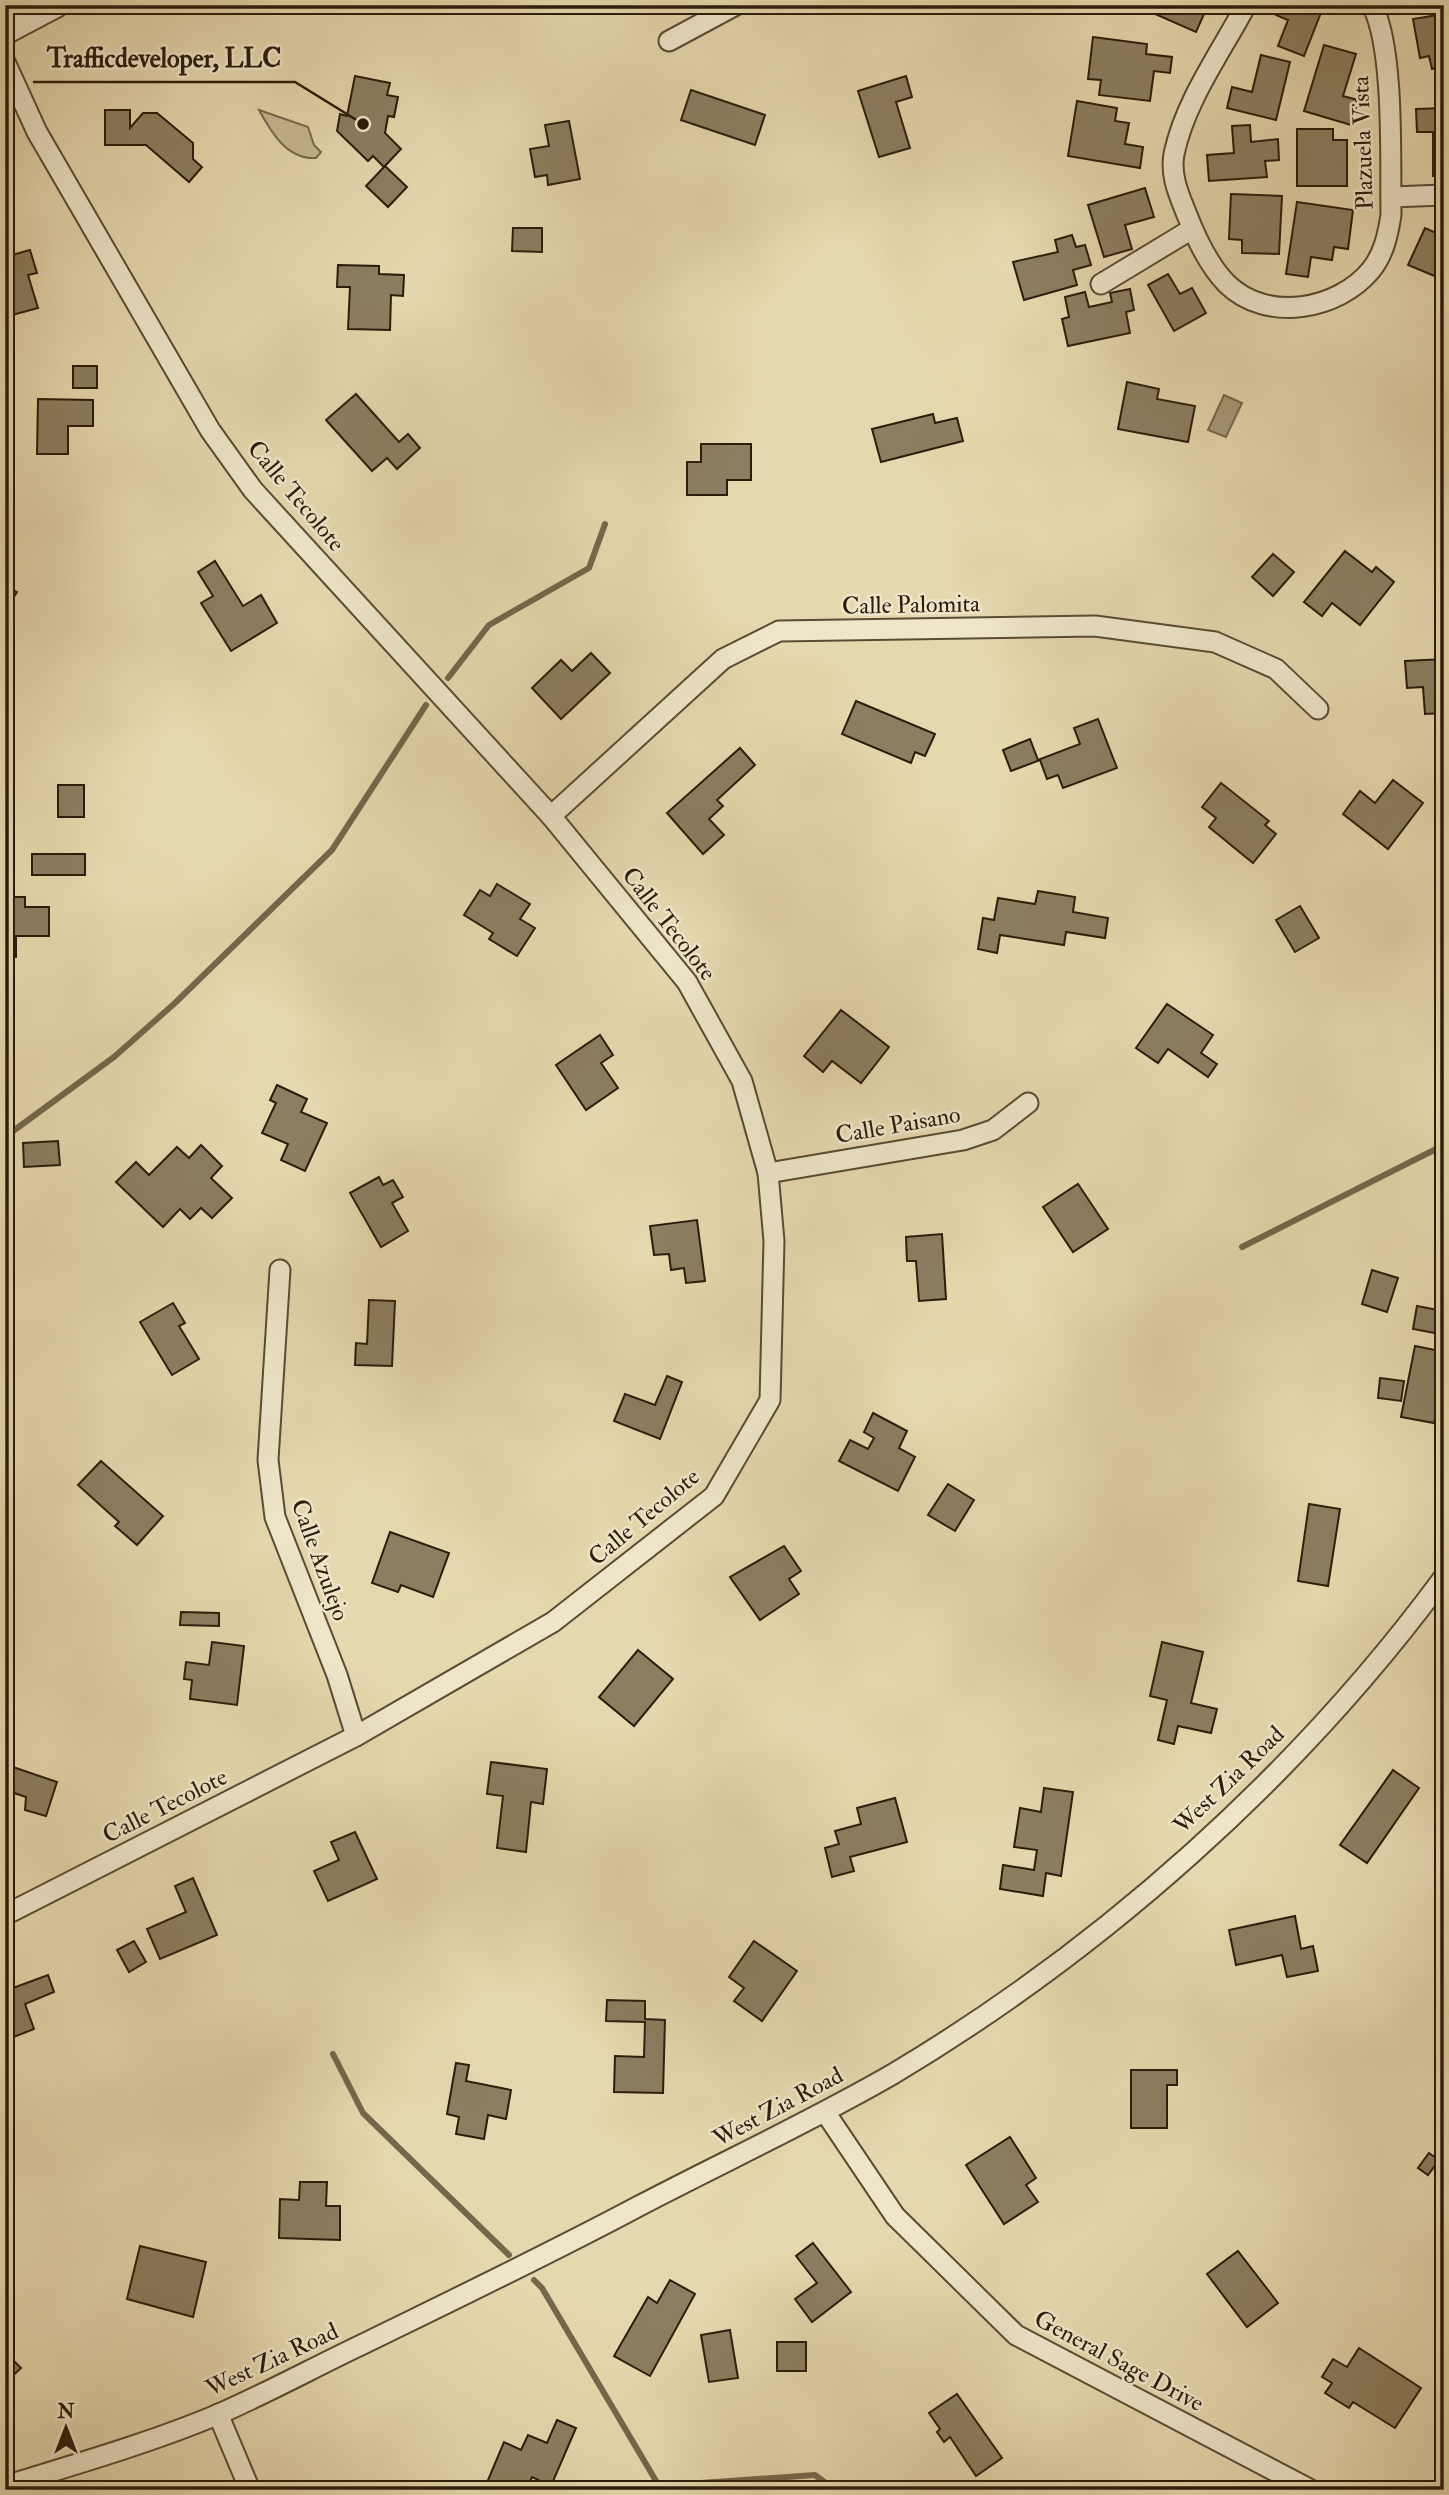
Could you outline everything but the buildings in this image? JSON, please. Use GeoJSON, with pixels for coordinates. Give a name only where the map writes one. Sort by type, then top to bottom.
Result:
{"type":"FeatureCollection","features":[{"type":"Feature","properties":{"kind":"street"},"geometry":{"type":"LineString","coordinates":[[5,32],[56,5]]}},
{"type":"Feature","properties":{"kind":"street"},"geometry":{"type":"LineString","coordinates":[[669,41],[736,5]]}},
{"type":"Feature","properties":{"kind":"street","name":"Plazuela Vista"},"geometry":{"type":"LineString","coordinates":[[1245,5],[1185,118],[1172,171],[1192,229],[1220,275],[1239,293],[1268,304],[1289,307],[1317,305],[1334,298],[1372,269],[1382,252],[1388,232],[1391,197],[1386,67],[1379,18],[1372,5]]}},
{"type":"Feature","properties":{"kind":"street","name":"Calle Tecolote"},"geometry":{"type":"LineString","coordinates":[[5,62],[50,153],[210,429],[253,490],[551,816],[687,982],[742,1082],[768,1173],[774,1241],[770,1400],[714,1496],[553,1622],[356,1735],[5,1915]]}},
{"type":"Feature","properties":{"kind":"street"},"geometry":{"type":"LineString","coordinates":[[1391,197],[1444,195]]}},
{"type":"Feature","properties":{"kind":"street"},"geometry":{"type":"LineString","coordinates":[[1101,284],[1192,229]]}},
{"type":"Feature","properties":{"kind":"street","name":"Calle Palomita"},"geometry":{"type":"LineString","coordinates":[[551,816],[723,659],[779,631],[1095,626],[1216,642],[1276,669],[1318,709]]}},
{"type":"Feature","properties":{"kind":"street","name":"Calle Paisano"},"geometry":{"type":"LineString","coordinates":[[768,1173],[963,1140],[993,1130],[1028,1103]]}},
{"type":"Feature","properties":{"kind":"street","name":"Calle Azulejo"},"geometry":{"type":"LineString","coordinates":[[280,1270],[268,1460],[269,1490],[275,1517],[337,1675],[356,1735]]}},
{"type":"Feature","properties":{"kind":"street","name":"West Zia Road"},"geometry":{"type":"LineString","coordinates":[[5,2486],[218,2414],[547,2255],[825,2112],[907,2065],[1030,1982],[1158,1882],[1237,1811],[1385,1651],[1444,1577]]}},
{"type":"Feature","properties":{"kind":"street","name":"General Sage Drive"},"geometry":{"type":"LineString","coordinates":[[825,2112],[895,2216],[1016,2335],[1311,2490]]}},
{"type":"Feature","properties":{"kind":"street"},"geometry":{"type":"LineString","coordinates":[[218,2414],[250,2490]]}},
{"type":"Feature","properties":{"kind":"shaded area"},"geometry":{"type":"Polygon","coordinates":[[[259,110],[308,127],[314,145],[321,152],[316,158],[306,157],[288,149],[269,127],[259,110]]]}},
{"type":"Feature","properties":{"kind":"shaded area"},"geometry":{"type":"Polygon","coordinates":[[[1224,395],[1242,403],[1226,437],[1208,430],[1224,395]]]}},
{"type":"Feature","properties":{"kind":"waterway"},"geometry":{"type":"LineString","coordinates":[[448,678],[489,625],[589,568],[605,524]]}},
{"type":"Feature","properties":{"kind":"waterway"},"geometry":{"type":"LineString","coordinates":[[5,1137],[114,1057],[175,1003],[332,850],[426,705]]}},
{"type":"Feature","properties":{"kind":"waterway"},"geometry":{"type":"LineString","coordinates":[[1242,1247],[1444,1145]]}},
{"type":"Feature","properties":{"kind":"waterway"},"geometry":{"type":"LineString","coordinates":[[333,2054],[363,2113],[509,2255]]}},
{"type":"Feature","properties":{"kind":"waterway"},"geometry":{"type":"LineString","coordinates":[[534,2280],[542,2288],[659,2486],[815,2475],[835,2490]]}},
{"type":"Feature","properties":{"kind":"place","name":"Trafficdeveloper, LLC"},"geometry":{"type":"Point","coordinates":[363,124]}}]}
